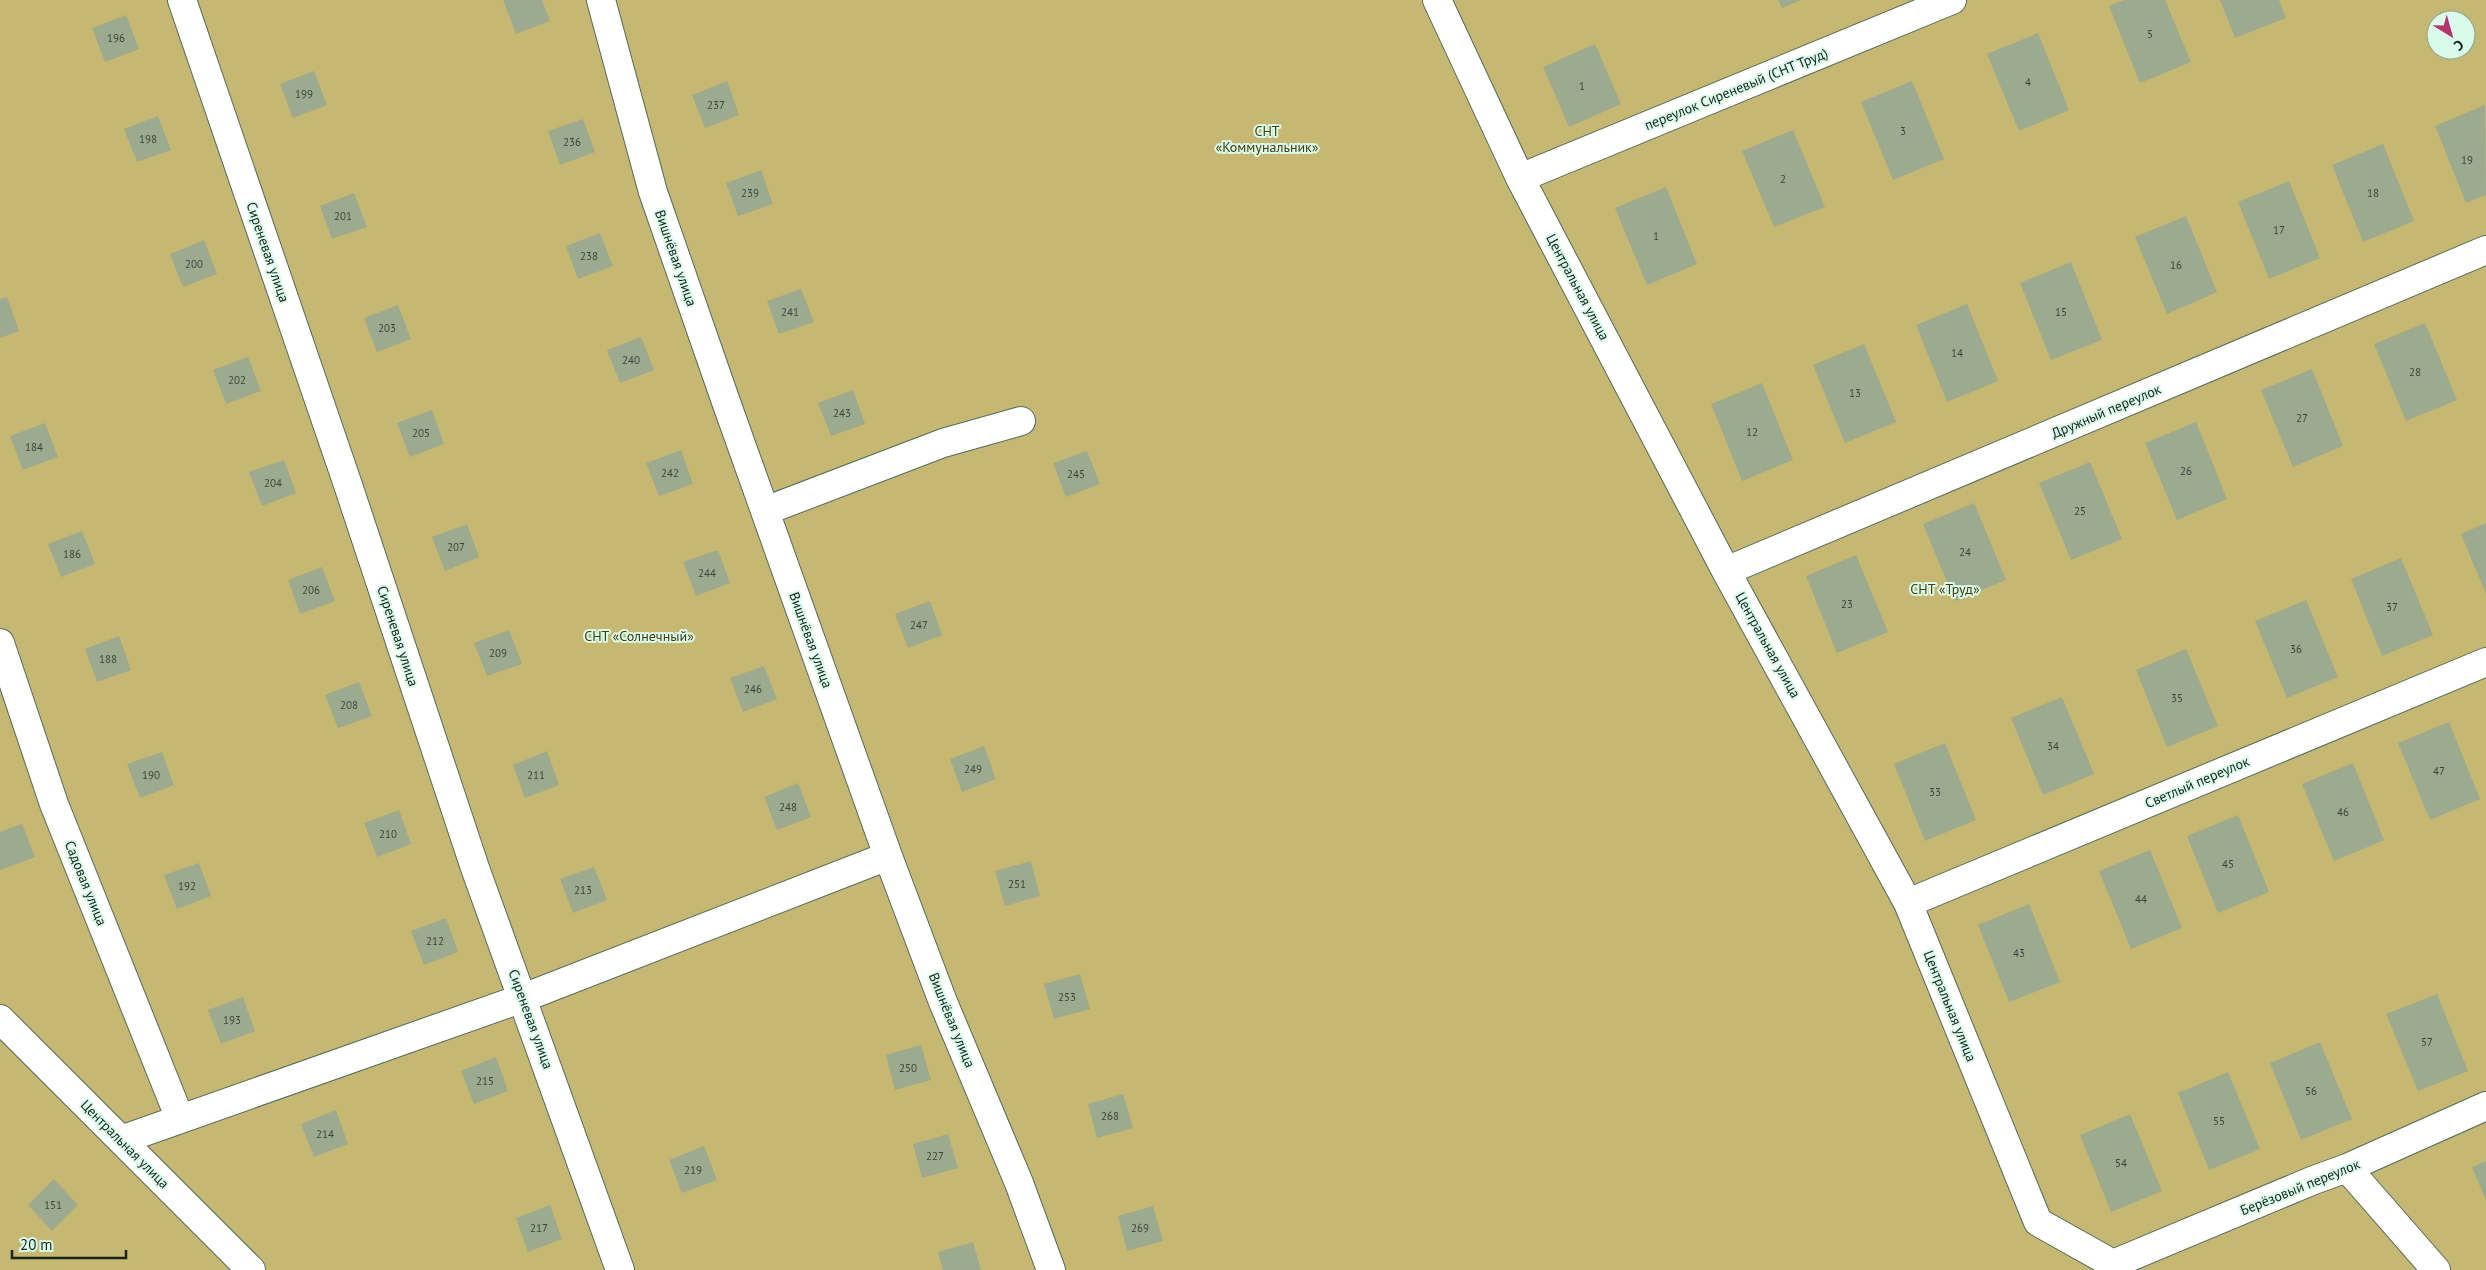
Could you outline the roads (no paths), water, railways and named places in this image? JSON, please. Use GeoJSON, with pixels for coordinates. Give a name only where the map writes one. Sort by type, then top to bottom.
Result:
{"type":"FeatureCollection","features":[{"type":"Feature","properties":{"kind":"street","name":"Сиреневая улица"},"geometry":{"type":"LineString","coordinates":[[182,0],[344,475],[475,868],[524,998],[620,1270]]}},
{"type":"Feature","properties":{"kind":"street","name":"Вишнёвая улица"},"geometry":{"type":"LineString","coordinates":[[601,0],[653,192],[765,511],[888,856],[943,1002],[1019,1182],[1051,1270]]}},
{"type":"Feature","properties":{"kind":"street","name":"Центральная улица"},"geometry":{"type":"LineString","coordinates":[[1438,0],[1520,178],[1726,571],[1908,903],[2038,1222],[2113,1264]]}},
{"type":"Feature","properties":{"kind":"street","name":"переулок Сиреневый (СНТ Труд)"},"geometry":{"type":"LineString","coordinates":[[1520,178],[1952,0]]}},
{"type":"Feature","properties":{"kind":"street","name":"Дружный переулок"},"geometry":{"type":"LineString","coordinates":[[1726,571],[2486,250]]}},
{"type":"Feature","properties":{"kind":"street"},"geometry":{"type":"LineString","coordinates":[[765,511],[944,443],[1021,421]]}},
{"type":"Feature","properties":{"kind":"street","name":"Садовая улица"},"geometry":{"type":"LineString","coordinates":[[0,644],[54,804],[180,1119]]}},
{"type":"Feature","properties":{"kind":"street","name":"Светлый переулок"},"geometry":{"type":"LineString","coordinates":[[1908,903],[2486,662]]}},
{"type":"Feature","properties":{"kind":"street"},"geometry":{"type":"LineString","coordinates":[[120,1140],[524,998],[888,856]]}},
{"type":"Feature","properties":{"kind":"street","name":"Центральная улица"},"geometry":{"type":"LineString","coordinates":[[0,1018],[250,1270]]}},
{"type":"Feature","properties":{"kind":"street","name":"Берёзовый переулок"},"geometry":{"type":"LineString","coordinates":[[2113,1264],[2347,1168],[2486,1106]]}},
{"type":"Feature","properties":{"kind":"street"},"geometry":{"type":"LineString","coordinates":[[2347,1168],[2436,1270]]}},
{"type":"Feature","properties":{"kind":"park label","name":"СНТ «Коммунальник»"},"geometry":{"type":"Point","coordinates":[1267,140]}},
{"type":"Feature","properties":{"kind":"park label","name":"СНТ «Труд»"},"geometry":{"type":"Point","coordinates":[1945,589]}},
{"type":"Feature","properties":{"kind":"park label","name":"СНТ «Солнечный»"},"geometry":{"type":"Point","coordinates":[639,636]}}]}
